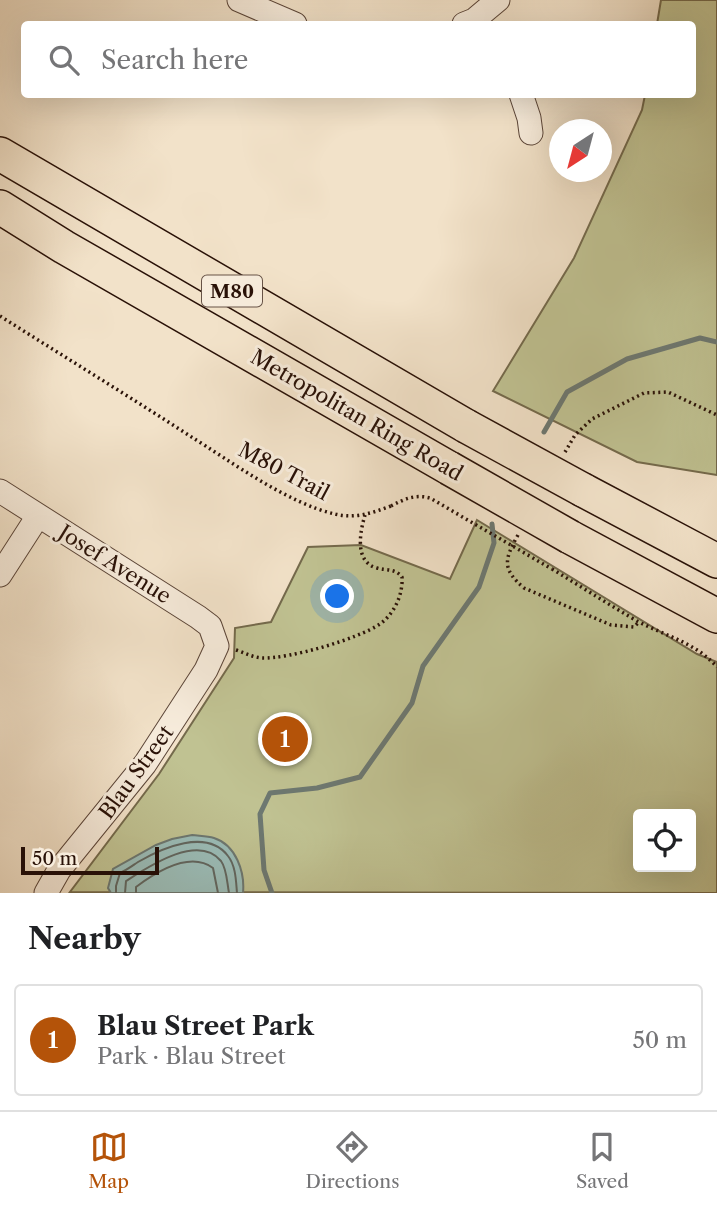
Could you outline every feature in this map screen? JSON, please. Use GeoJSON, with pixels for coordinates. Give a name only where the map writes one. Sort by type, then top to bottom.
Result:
{"type":"FeatureCollection","features":[{"type":"Feature","properties":{"kind":"highway","name":"M80"},"geometry":{"type":"LineString","coordinates":[[0,154],[466,426],[717,561]]}},
{"type":"Feature","properties":{"kind":"highway","name":"Metropolitan Ring Road"},"geometry":{"type":"LineString","coordinates":[[0,208],[570,537],[717,616]]}},
{"type":"Feature","properties":{"kind":"street"},"geometry":{"type":"LineString","coordinates":[[239,0],[266,5],[290,21]]}},
{"type":"Feature","properties":{"kind":"street"},"geometry":{"type":"LineString","coordinates":[[473,21],[498,0]]}},
{"type":"Feature","properties":{"kind":"street"},"geometry":{"type":"LineString","coordinates":[[522,98],[531,134]]}},
{"type":"Feature","properties":{"kind":"street","name":"Josef Avenue"},"geometry":{"type":"LineString","coordinates":[[0,491],[198,617],[210,626],[217,646]]}},
{"type":"Feature","properties":{"kind":"street"},"geometry":{"type":"LineString","coordinates":[[0,575],[38,516]]}},
{"type":"Feature","properties":{"kind":"street","name":"Blau Street"},"geometry":{"type":"LineString","coordinates":[[46,893],[59,870],[145,764],[206,670],[217,646]]}},
{"type":"Feature","properties":{"kind":"path","name":"M80 Trail"},"geometry":{"type":"LineString","coordinates":[[0,316],[253,476],[305,503],[333,514],[351,517],[365,515],[411,497],[421,495],[430,498],[639,622],[696,648],[717,667]]}},
{"type":"Feature","properties":{"kind":"path"},"geometry":{"type":"LineString","coordinates":[[567,448],[575,435],[592,419],[644,393],[668,393],[717,415]]}},
{"type":"Feature","properties":{"kind":"path"},"geometry":{"type":"LineString","coordinates":[[217,646],[253,657],[280,657],[328,644],[381,623],[400,596],[402,577],[393,570],[370,566],[364,560],[361,529],[365,515]]}},
{"type":"Feature","properties":{"kind":"path"},"geometry":{"type":"LineString","coordinates":[[509,551],[508,569],[524,588],[611,625],[634,627],[639,622]]}},
{"type":"Feature","properties":{"kind":"green space"},"geometry":{"type":"Polygon","coordinates":[[[661,0],[717,0],[717,475],[637,462],[493,391],[574,258],[609,182],[612,182],[612,175],[642,110],[644,98],[696,98],[696,21],[658,21],[661,0]]]}},
{"type":"Feature","properties":{"kind":"green space"},"geometry":{"type":"Polygon","coordinates":[[[477,520],[697,654],[717,662],[717,893],[70,892],[159,774],[234,658],[235,628],[271,622],[308,547],[361,545],[450,579],[477,520]]]}},
{"type":"Feature","properties":{"kind":"water"},"geometry":{"type":"Polygon","coordinates":[[[192,835],[214,838],[228,847],[241,868],[243,893],[111,893],[108,888],[113,869],[156,845],[192,835]]]}},
{"type":"Feature","properties":{"kind":"waterway"},"geometry":{"type":"LineString","coordinates":[[544,432],[567,392],[627,359],[700,338],[717,342]]}},
{"type":"Feature","properties":{"kind":"waterway"},"geometry":{"type":"LineString","coordinates":[[272,893],[264,870],[260,814],[270,793],[317,788],[360,777],[412,703],[423,666],[479,587],[494,543],[492,524]]}},
{"type":"Feature","properties":{"kind":"place","name":"Blau Street Park"},"geometry":{"type":"Point","coordinates":[285,739]}}]}
